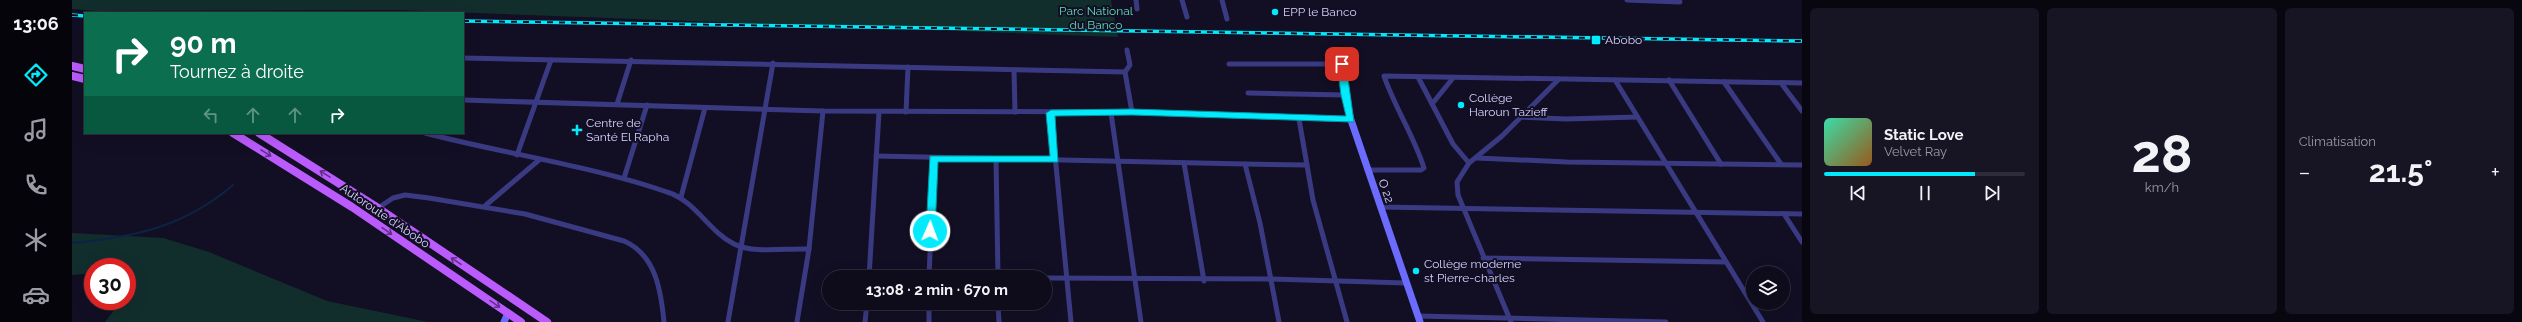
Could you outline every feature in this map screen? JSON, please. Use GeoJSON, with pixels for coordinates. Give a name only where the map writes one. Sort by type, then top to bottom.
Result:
{"type":"FeatureCollection","features":[{"type":"Feature","properties":{"kind":"main road"},"geometry":{"type":"LineString","coordinates":[[72,66],[84,69]]}},
{"type":"Feature","properties":{"kind":"main road"},"geometry":{"type":"LineString","coordinates":[[72,76],[84,79]]}},
{"type":"Feature","properties":{"kind":"main road","name":"Autoroute d'Abobo"},"geometry":{"type":"LineString","coordinates":[[234,134],[352,207],[521,322]]}},
{"type":"Feature","properties":{"kind":"main road"},"geometry":{"type":"LineString","coordinates":[[261,134],[378,208],[547,322]]}},
{"type":"Feature","properties":{"kind":"street"},"geometry":{"type":"LineString","coordinates":[[1136,0],[1137,9]]}},
{"type":"Feature","properties":{"kind":"street"},"geometry":{"type":"LineString","coordinates":[[1182,0],[1187,17]]}},
{"type":"Feature","properties":{"kind":"street"},"geometry":{"type":"LineString","coordinates":[[1222,0],[1227,19]]}},
{"type":"Feature","properties":{"kind":"street"},"geometry":{"type":"LineString","coordinates":[[1627,0],[1680,2],[1679,0]]}},
{"type":"Feature","properties":{"kind":"street"},"geometry":{"type":"LineString","coordinates":[[1127,50],[1130,65],[1125,72],[1132,112]]}},
{"type":"Feature","properties":{"kind":"street"},"geometry":{"type":"LineString","coordinates":[[464,58],[631,60],[1125,72]]}},
{"type":"Feature","properties":{"kind":"street"},"geometry":{"type":"LineString","coordinates":[[517,155],[552,60]]}},
{"type":"Feature","properties":{"kind":"street"},"geometry":{"type":"LineString","coordinates":[[617,104],[631,60]]}},
{"type":"Feature","properties":{"kind":"street"},"geometry":{"type":"LineString","coordinates":[[728,322],[764,108],[773,64]]}},
{"type":"Feature","properties":{"kind":"street"},"geometry":{"type":"LineString","coordinates":[[1229,64],[1342,64]]}},
{"type":"Feature","properties":{"kind":"street","name":"O 22"},"geometry":{"type":"LineString","coordinates":[[1342,64],[1345,95],[1351,120],[1419,319]]}},
{"type":"Feature","properties":{"kind":"street"},"geometry":{"type":"LineString","coordinates":[[906,112],[908,67]]}},
{"type":"Feature","properties":{"kind":"street"},"geometry":{"type":"LineString","coordinates":[[1014,70],[1015,112]]}},
{"type":"Feature","properties":{"kind":"street"},"geometry":{"type":"LineString","coordinates":[[1367,170],[1421,170],[1424,168],[1419,152],[1392,100],[1384,76],[1802,83]]}},
{"type":"Feature","properties":{"kind":"street"},"geometry":{"type":"LineString","coordinates":[[1418,77],[1452,144],[1469,163]]}},
{"type":"Feature","properties":{"kind":"street"},"geometry":{"type":"LineString","coordinates":[[1432,104],[1453,78]]}},
{"type":"Feature","properties":{"kind":"street"},"geometry":{"type":"LineString","coordinates":[[1510,320],[1458,195],[1457,182],[1469,163],[1477,158],[1559,79]]}},
{"type":"Feature","properties":{"kind":"street"},"geometry":{"type":"LineString","coordinates":[[1615,80],[1763,322]]}},
{"type":"Feature","properties":{"kind":"street"},"geometry":{"type":"LineString","coordinates":[[1669,80],[1721,164]]}},
{"type":"Feature","properties":{"kind":"street"},"geometry":{"type":"LineString","coordinates":[[1724,82],[1781,164]]}},
{"type":"Feature","properties":{"kind":"street"},"geometry":{"type":"LineString","coordinates":[[1781,83],[1802,111]]}},
{"type":"Feature","properties":{"kind":"street"},"geometry":{"type":"LineString","coordinates":[[1248,93],[1345,95]]}},
{"type":"Feature","properties":{"kind":"street"},"geometry":{"type":"LineString","coordinates":[[464,100],[705,108],[764,108],[823,112],[1132,112],[1351,120]]}},
{"type":"Feature","properties":{"kind":"street"},"geometry":{"type":"LineString","coordinates":[[624,178],[646,105]]}},
{"type":"Feature","properties":{"kind":"street"},"geometry":{"type":"LineString","coordinates":[[681,197],[705,108]]}},
{"type":"Feature","properties":{"kind":"street"},"geometry":{"type":"LineString","coordinates":[[797,322],[809,249],[823,112]]}},
{"type":"Feature","properties":{"kind":"street"},"geometry":{"type":"LineString","coordinates":[[869,270],[879,112]]}},
{"type":"Feature","properties":{"kind":"street"},"geometry":{"type":"LineString","coordinates":[[1051,113],[1068,278],[1071,322]]}},
{"type":"Feature","properties":{"kind":"street"},"geometry":{"type":"LineString","coordinates":[[1111,113],[1141,322]]}},
{"type":"Feature","properties":{"kind":"street"},"geometry":{"type":"LineString","coordinates":[[1520,117],[1566,119],[1637,116]]}},
{"type":"Feature","properties":{"kind":"street"},"geometry":{"type":"LineString","coordinates":[[1299,119],[1314,200],[1347,322]]}},
{"type":"Feature","properties":{"kind":"street"},"geometry":{"type":"LineString","coordinates":[[429,134],[491,151],[517,155],[624,178],[681,197],[730,242],[741,247],[809,249]]}},
{"type":"Feature","properties":{"kind":"street"},"geometry":{"type":"LineString","coordinates":[[876,156],[934,159],[1307,165]]}},
{"type":"Feature","properties":{"kind":"street"},"geometry":{"type":"LineString","coordinates":[[1477,158],[1567,162],[1666,162],[1802,165]]}},
{"type":"Feature","properties":{"kind":"street"},"geometry":{"type":"LineString","coordinates":[[929,270],[934,159]]}},
{"type":"Feature","properties":{"kind":"street"},"geometry":{"type":"LineString","coordinates":[[996,159],[998,270]]}},
{"type":"Feature","properties":{"kind":"street"},"geometry":{"type":"LineString","coordinates":[[486,205],[539,160]]}},
{"type":"Feature","properties":{"kind":"street"},"geometry":{"type":"LineString","coordinates":[[1184,163],[1204,281]]}},
{"type":"Feature","properties":{"kind":"street"},"geometry":{"type":"LineString","coordinates":[[1245,164],[1271,279],[1279,322]]}},
{"type":"Feature","properties":{"kind":"street"},"geometry":{"type":"LineString","coordinates":[[378,208],[393,198],[405,195],[486,205],[523,215],[560,222],[606,235],[637,248],[656,274],[664,322]]}},
{"type":"Feature","properties":{"kind":"street"},"geometry":{"type":"LineString","coordinates":[[1380,208],[1802,214]]}},
{"type":"Feature","properties":{"kind":"street"},"geometry":{"type":"LineString","coordinates":[[1784,214],[1802,242]]}},
{"type":"Feature","properties":{"kind":"street"},"geometry":{"type":"LineString","coordinates":[[1483,258],[1726,262]]}},
{"type":"Feature","properties":{"kind":"street"},"geometry":{"type":"LineString","coordinates":[[1052,278],[1204,281],[1271,279],[1406,283]]}},
{"type":"Feature","properties":{"kind":"street"},"geometry":{"type":"LineString","coordinates":[[865,322],[866,310]]}},
{"type":"Feature","properties":{"kind":"street"},"geometry":{"type":"LineString","coordinates":[[929,310],[929,322]]}},
{"type":"Feature","properties":{"kind":"street"},"geometry":{"type":"LineString","coordinates":[[998,310],[999,322]]}},
{"type":"Feature","properties":{"kind":"street"},"geometry":{"type":"LineString","coordinates":[[504,322],[508,313]]}},
{"type":"Feature","properties":{"kind":"street"},"geometry":{"type":"LineString","coordinates":[[1419,319],[1666,322]]}},
{"type":"Feature","properties":{"kind":"green space","name":"Parc National du Banco"},"geometry":{"type":"Polygon","coordinates":[[[72,0],[1111,0],[1118,37],[398,10],[96,11],[72,9],[72,0]]]}},
{"type":"Feature","properties":{"kind":"green space"},"geometry":{"type":"Polygon","coordinates":[[[72,233],[163,238],[209,252],[327,301],[428,322],[105,322],[114,310],[136,310],[136,258],[84,258],[84,274],[72,275],[72,233]]]}},
{"type":"Feature","properties":{"kind":"waterway"},"geometry":{"type":"LineString","coordinates":[[72,243],[95,241],[158,228],[196,211],[233,185]]}},
{"type":"Feature","properties":{"kind":"railway"},"geometry":{"type":"LineString","coordinates":[[72,15],[84,16]]}},
{"type":"Feature","properties":{"kind":"railway"},"geometry":{"type":"LineString","coordinates":[[464,21],[1802,41]]}},
{"type":"Feature","properties":{"kind":"place","name":"EPP le Banco"},"geometry":{"type":"Point","coordinates":[1275,12]}},
{"type":"Feature","properties":{"kind":"place","name":"Abobo"},"geometry":{"type":"Point","coordinates":[1596,40]}},
{"type":"Feature","properties":{"kind":"place","name":"Collège Haroun Tazieff"},"geometry":{"type":"Point","coordinates":[1461,105]}},
{"type":"Feature","properties":{"kind":"place","name":"Centre de Santé El Rapha"},"geometry":{"type":"Point","coordinates":[577,130]}},
{"type":"Feature","properties":{"kind":"place","name":"Collège moderne st Pierre-charles"},"geometry":{"type":"Point","coordinates":[1416,271]}},
{"type":"Feature","properties":{"kind":"route"},"geometry":{"type":"LineString","coordinates":[[930,231],[934,159],[1055,160],[1051,113],[1132,112],[1351,120],[1345,95],[1342,64]]}}]}
